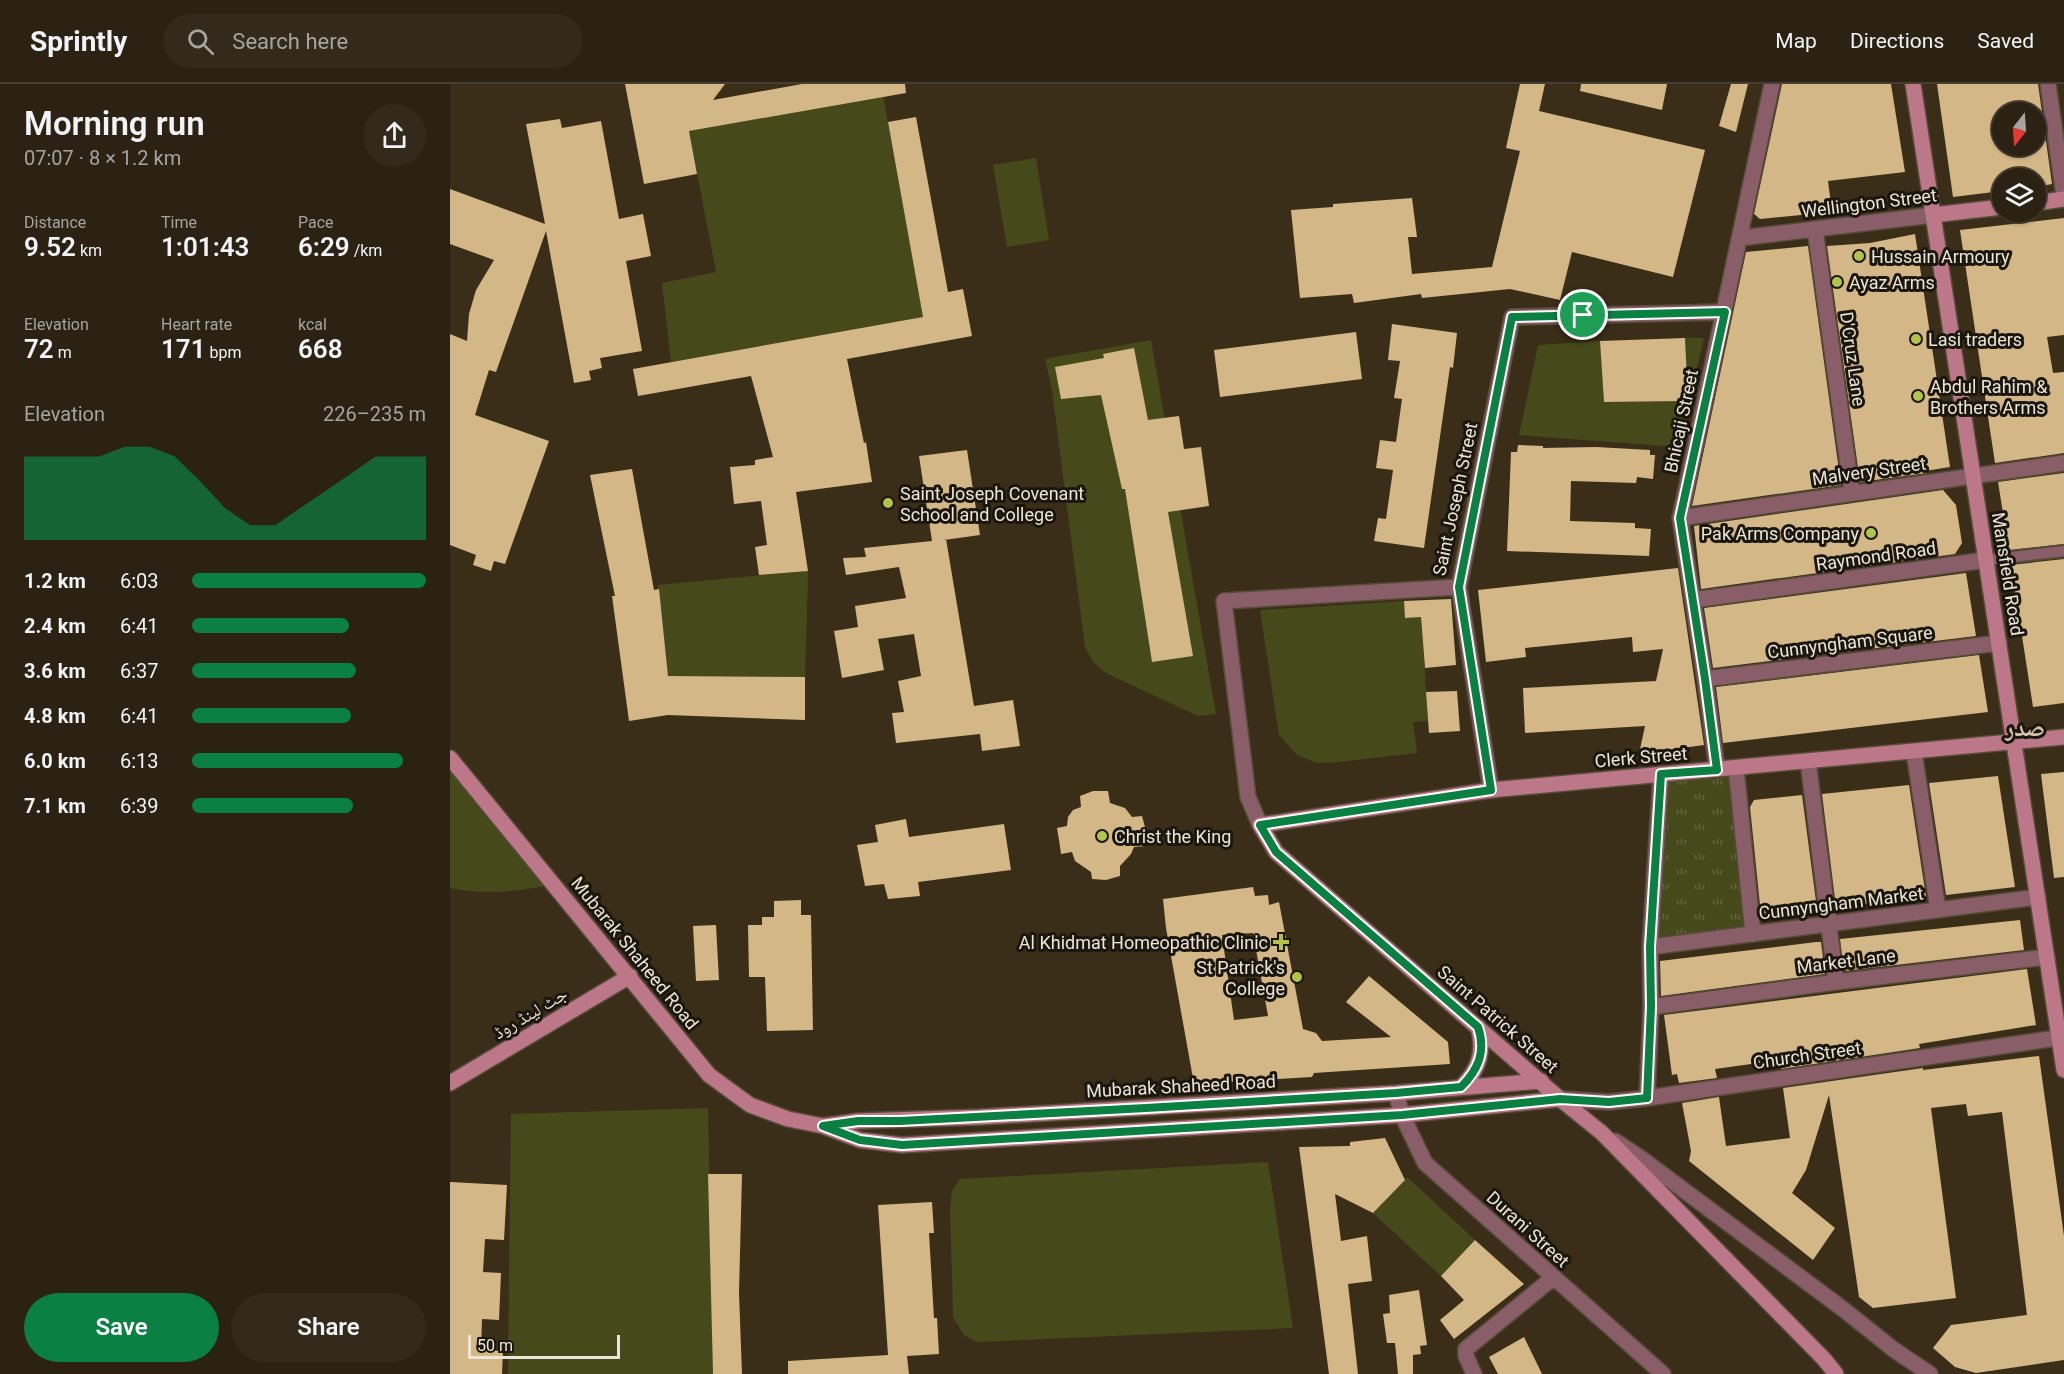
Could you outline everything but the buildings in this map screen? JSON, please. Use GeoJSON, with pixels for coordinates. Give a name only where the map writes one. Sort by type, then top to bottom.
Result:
{"type":"FeatureCollection","features":[{"type":"Feature","properties":{"kind":"street","name":"Bhicaji Street"},"geometry":{"type":"LineString","coordinates":[[1717,770],[1694,600],[1680,518],[1772,84]]}},
{"type":"Feature","properties":{"kind":"street","name":"Mansfield Road"},"geometry":{"type":"LineString","coordinates":[[1913,84],[2013,743],[2062,1037],[2064,1070]]}},
{"type":"Feature","properties":{"kind":"street"},"geometry":{"type":"LineString","coordinates":[[2046,201],[2064,197],[2048,84]]}},
{"type":"Feature","properties":{"kind":"street","name":"Wellington Street"},"geometry":{"type":"LineString","coordinates":[[1740,238],[1992,208]]}},
{"type":"Feature","properties":{"kind":"street","name":"D'Cruz Lane"},"geometry":{"type":"LineString","coordinates":[[1815,229],[1852,493]]}},
{"type":"Feature","properties":{"kind":"street","name":"Saint Joseph Street"},"geometry":{"type":"LineString","coordinates":[[1260,825],[1248,797],[1224,601],[1459,587],[1512,317],[1725,312]]}},
{"type":"Feature","properties":{"kind":"street","name":"Malvery Street"},"geometry":{"type":"LineString","coordinates":[[1680,518],[2064,463]]}},
{"type":"Feature","properties":{"kind":"street","name":"Raymond Road"},"geometry":{"type":"LineString","coordinates":[[1694,600],[1986,560]]}},
{"type":"Feature","properties":{"kind":"street"},"geometry":{"type":"LineString","coordinates":[[1459,587],[1491,790]]}},
{"type":"Feature","properties":{"kind":"street","name":"Cunnyngham Square"},"geometry":{"type":"LineString","coordinates":[[1705,679],[1999,643]]}},
{"type":"Feature","properties":{"kind":"street","name":"Clerk Street"},"geometry":{"type":"LineString","coordinates":[[1260,825],[1491,790],[2064,737]]}},
{"type":"Feature","properties":{"kind":"street"},"geometry":{"type":"LineString","coordinates":[[1914,752],[1938,910]]}},
{"type":"Feature","properties":{"kind":"street","name":"Mubarak Shaheed Road"},"geometry":{"type":"LineString","coordinates":[[450,758],[709,1075],[750,1105],[788,1119],[823,1126],[860,1140],[902,1145],[1402,1115],[1560,1099]]}},
{"type":"Feature","properties":{"kind":"street"},"geometry":{"type":"LineString","coordinates":[[1809,761],[1836,982]]}},
{"type":"Feature","properties":{"kind":"street"},"geometry":{"type":"LineString","coordinates":[[1736,768],[1753,934]]}},
{"type":"Feature","properties":{"kind":"street"},"geometry":{"type":"LineString","coordinates":[[1647,1098],[1651,1007],[1650,947],[1661,774]]}},
{"type":"Feature","properties":{"kind":"street","name":"Saint Patrick Street"},"geometry":{"type":"LineString","coordinates":[[1260,825],[1276,852],[1602,1133],[1824,1359],[1836,1374]]}},
{"type":"Feature","properties":{"kind":"street","name":"Cunnyngham Market"},"geometry":{"type":"LineString","coordinates":[[1650,947],[2038,897]]}},
{"type":"Feature","properties":{"kind":"street","name":"Market Lane"},"geometry":{"type":"LineString","coordinates":[[1651,1007],[2047,957]]}},
{"type":"Feature","properties":{"kind":"street","name":"جٹ لینڈ روڈ"},"geometry":{"type":"LineString","coordinates":[[450,1083],[630,976]]}},
{"type":"Feature","properties":{"kind":"street"},"geometry":{"type":"LineString","coordinates":[[1461,1087],[1476,1070],[1480,1059],[1481,1037],[1478,1027]]}},
{"type":"Feature","properties":{"kind":"street","name":"Church Street"},"geometry":{"type":"LineString","coordinates":[[1560,1099],[1609,1102],[1647,1098],[2062,1037]]}},
{"type":"Feature","properties":{"kind":"street","name":"Mubarak Shaheed Road"},"geometry":{"type":"LineString","coordinates":[[823,1126],[858,1121],[957,1118],[1396,1093],[1541,1081]]}},
{"type":"Feature","properties":{"kind":"street","name":"Durani Street"},"geometry":{"type":"LineString","coordinates":[[1396,1093],[1402,1115],[1425,1163],[1663,1374]]}},
{"type":"Feature","properties":{"kind":"street"},"geometry":{"type":"LineString","coordinates":[[1602,1133],[1642,1159],[1930,1374]]}},
{"type":"Feature","properties":{"kind":"street"},"geometry":{"type":"LineString","coordinates":[[1474,1374],[1466,1356],[1466,1349],[1554,1277]]}},
{"type":"Feature","properties":{"kind":"lane","name":"Raymond Road"},"geometry":{"type":"LineString","coordinates":[[1986,560],[2064,551]]}},
{"type":"Feature","properties":{"kind":"green space"},"geometry":{"type":"Polygon","coordinates":[[[883,96],[923,317],[671,362],[662,283],[716,272],[689,131],[883,96]]]}},
{"type":"Feature","properties":{"kind":"green space"},"geometry":{"type":"Polygon","coordinates":[[[1036,158],[1049,240],[1007,247],[993,165],[1036,158]]]}},
{"type":"Feature","properties":{"kind":"green space"},"geometry":{"type":"Polygon","coordinates":[[[1685,338],[1704,338],[1678,447],[1519,435],[1538,345],[1600,341],[1604,402],[1687,401],[1685,338]]]}},
{"type":"Feature","properties":{"kind":"green space"},"geometry":{"type":"Polygon","coordinates":[[[1151,340],[1216,714],[1198,716],[1106,673],[1094,663],[1085,647],[1052,390],[1045,359],[1151,340]]]}},
{"type":"Feature","properties":{"kind":"green space"},"geometry":{"type":"Polygon","coordinates":[[[808,571],[805,677],[668,676],[658,585],[808,571]]]}},
{"type":"Feature","properties":{"kind":"green space"},"geometry":{"type":"Polygon","coordinates":[[[1404,601],[1405,617],[1421,617],[1428,721],[1413,722],[1417,753],[1330,763],[1317,763],[1297,755],[1279,735],[1260,610],[1404,601]]]}},
{"type":"Feature","properties":{"kind":"green space"},"geometry":{"type":"Polygon","coordinates":[[[1736,768],[1753,934],[1650,947],[1661,774],[1736,768]]]}},
{"type":"Feature","properties":{"kind":"green space"},"geometry":{"type":"Polygon","coordinates":[[[450,770],[545,886],[497,892],[450,888],[450,770]]]}},
{"type":"Feature","properties":{"kind":"green space"},"geometry":{"type":"Polygon","coordinates":[[[708,1108],[713,1374],[508,1374],[511,1114],[708,1108]]]}},
{"type":"Feature","properties":{"kind":"green space"},"geometry":{"type":"Polygon","coordinates":[[[1268,1162],[1293,1328],[977,1342],[964,1335],[953,1317],[950,1208],[952,1191],[960,1179],[1268,1162]]]}},
{"type":"Feature","properties":{"kind":"green space"},"geometry":{"type":"Polygon","coordinates":[[[1407,1177],[1475,1240],[1441,1276],[1373,1213],[1407,1177]]]}},
{"type":"Feature","properties":{"kind":"place","name":"Hussain Armoury"},"geometry":{"type":"Point","coordinates":[1859,256]}},
{"type":"Feature","properties":{"kind":"place","name":"Ayaz Arms"},"geometry":{"type":"Point","coordinates":[1837,282]}},
{"type":"Feature","properties":{"kind":"place","name":"Lasi traders"},"geometry":{"type":"Point","coordinates":[1916,339]}},
{"type":"Feature","properties":{"kind":"place","name":"Abdul Rahim & Brothers Arms"},"geometry":{"type":"Point","coordinates":[1918,396]}},
{"type":"Feature","properties":{"kind":"place","name":"Saint Joseph Covenant School and College"},"geometry":{"type":"Point","coordinates":[888,503]}},
{"type":"Feature","properties":{"kind":"place","name":"Pak Arms Company"},"geometry":{"type":"Point","coordinates":[1871,533]}},
{"type":"Feature","properties":{"kind":"place","name":"Christ the King"},"geometry":{"type":"Point","coordinates":[1102,836]}},
{"type":"Feature","properties":{"kind":"place","name":"Al Khidmat Homeopathic Clinic"},"geometry":{"type":"Point","coordinates":[1281,942]}},
{"type":"Feature","properties":{"kind":"place","name":"St Patrick's College"},"geometry":{"type":"Point","coordinates":[1297,977]}},
{"type":"Feature","properties":{"kind":"district","name":"صدر"},"geometry":{"type":"Point","coordinates":[2025,728]}},
{"type":"Feature","properties":{"kind":"route"},"geometry":{"type":"LineString","coordinates":[[1725,312],[1680,518],[1717,770],[1661,774],[1650,947],[1651,1007],[1647,1098],[1609,1102],[1560,1099],[1402,1115],[902,1145],[860,1140],[823,1126],[858,1121],[980,1117],[1396,1093],[1461,1087],[1469,1079],[1476,1070],[1482,1049],[1478,1027],[1276,852],[1260,825],[1491,790],[1459,587],[1512,317],[1583,315],[1725,312]]}}]}
